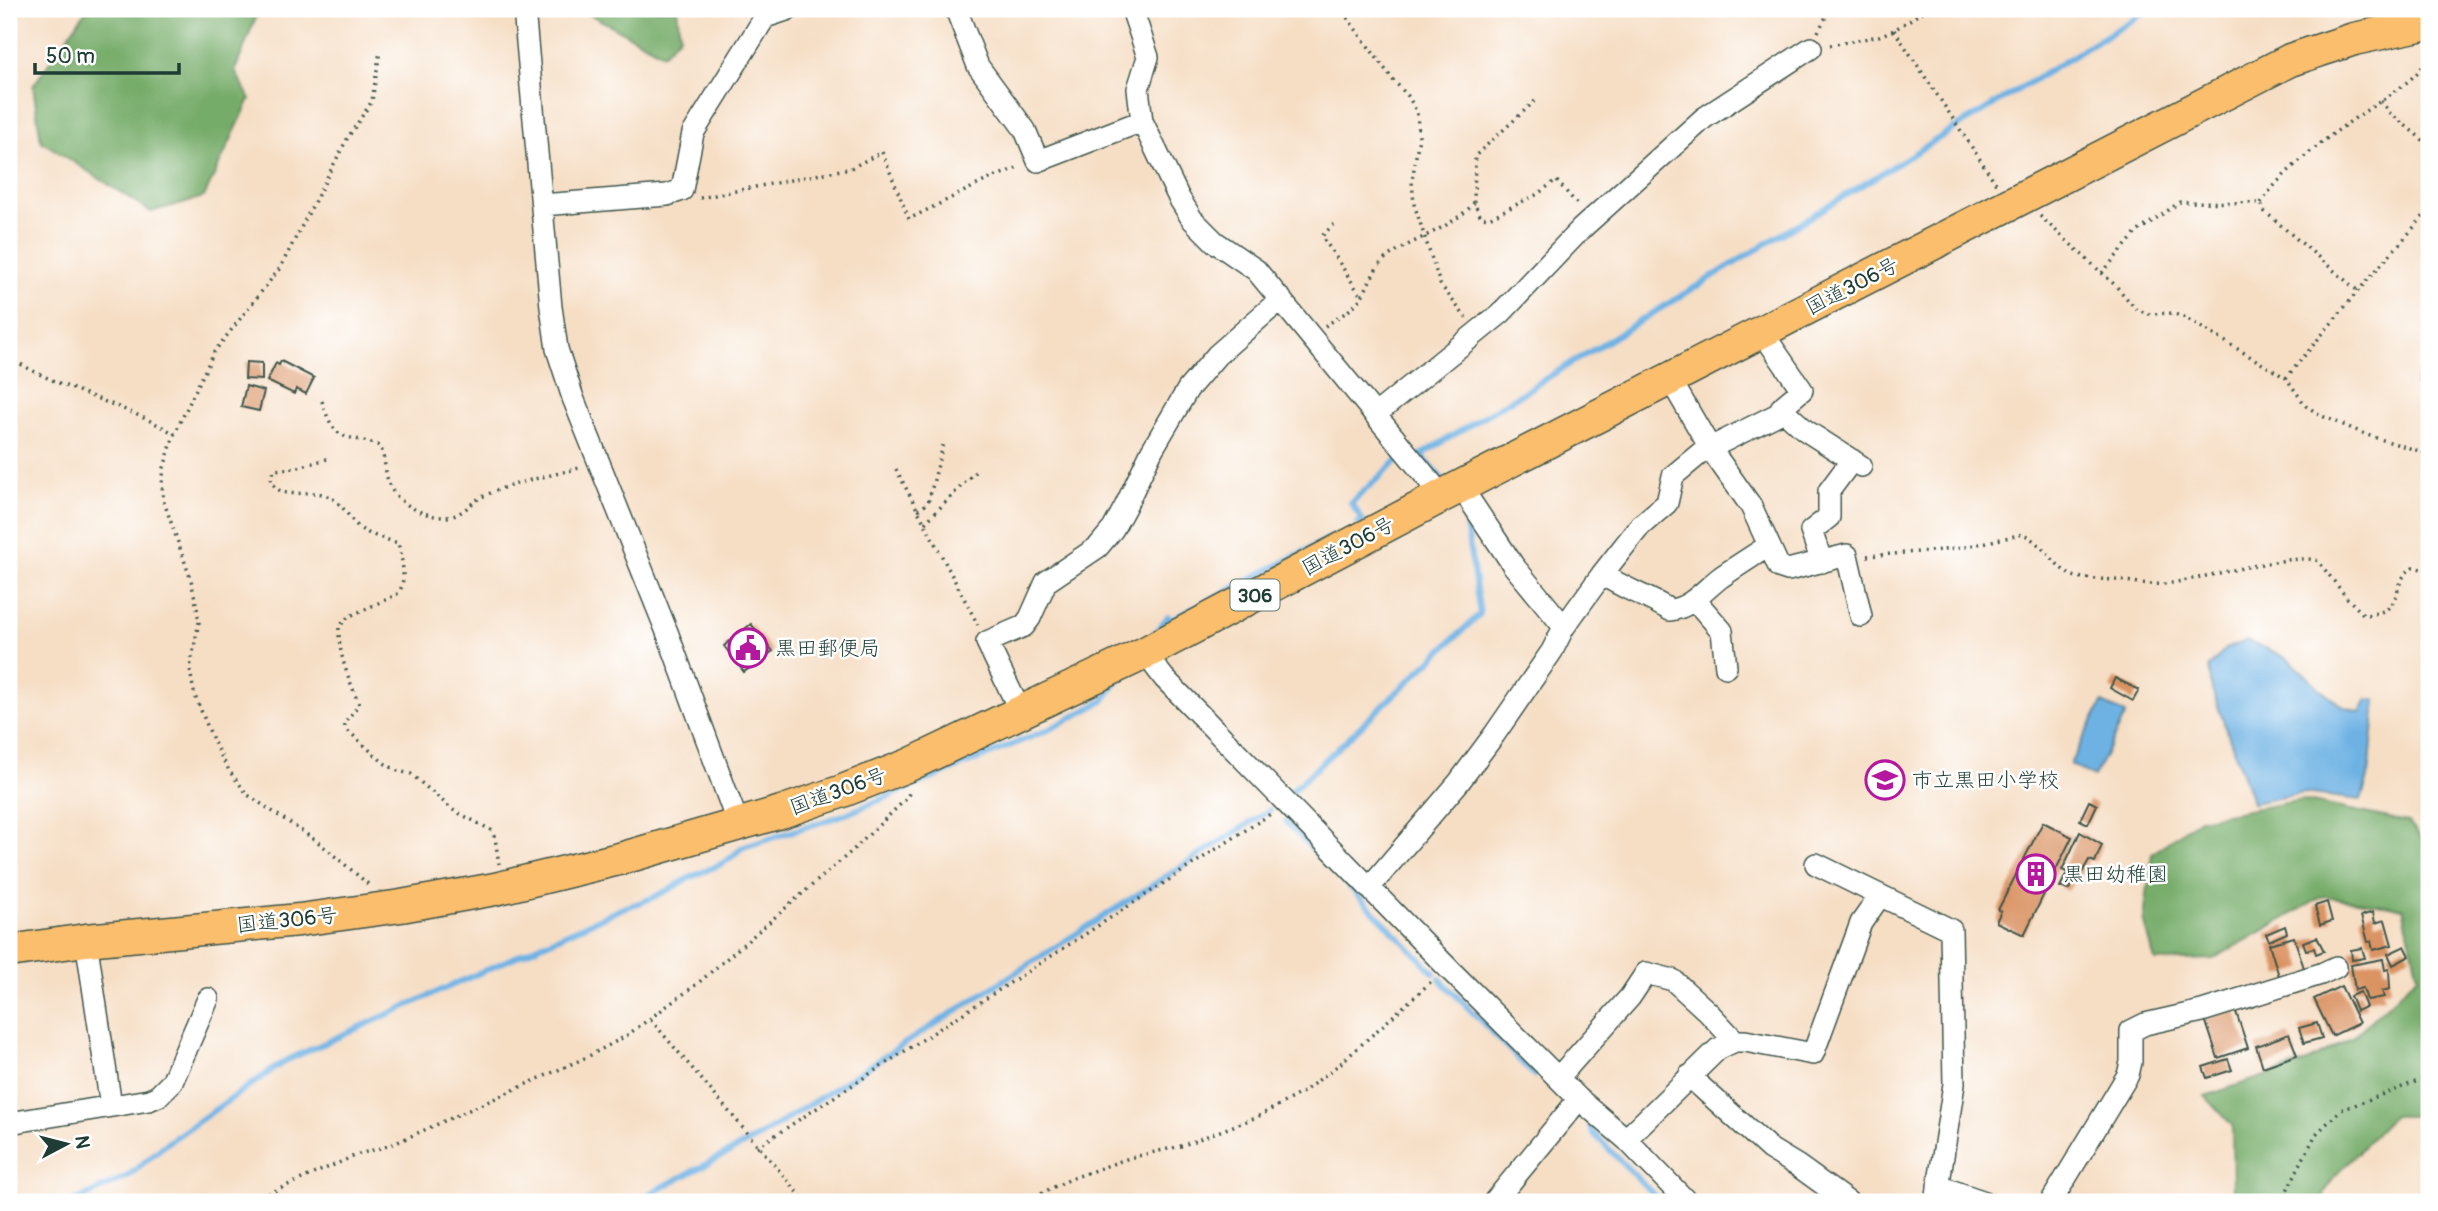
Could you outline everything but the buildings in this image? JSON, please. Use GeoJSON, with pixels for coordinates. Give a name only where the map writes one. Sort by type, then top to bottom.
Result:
{"type":"FeatureCollection","features":[{"type":"Feature","properties":{"kind":"highway","name":"国道306号"},"geometry":{"type":"LineString","coordinates":[[9,951],[86,940],[299,920],[502,887],[622,858],[738,824],[816,800],[897,770],[1144,653],[1452,491],[2290,60],[2354,39],[2429,23]]}},
{"type":"Feature","properties":{"kind":"street"},"geometry":{"type":"LineString","coordinates":[[524,9],[557,349],[573,398],[672,645],[738,824]]}},
{"type":"Feature","properties":{"kind":"street"},"geometry":{"type":"LineString","coordinates":[[542,205],[667,195],[682,190],[693,134],[765,17],[789,9]]}},
{"type":"Feature","properties":{"kind":"street"},"geometry":{"type":"LineString","coordinates":[[956,9],[978,66],[1025,130],[1038,160],[1142,121]]}},
{"type":"Feature","properties":{"kind":"street"},"geometry":{"type":"LineString","coordinates":[[1132,9],[1148,58],[1138,89],[1142,121],[1157,156],[1192,219],[1215,242],[1256,270],[1376,414],[1452,491],[1564,627]]}},
{"type":"Feature","properties":{"kind":"street"},"geometry":{"type":"LineString","coordinates":[[1376,414],[1501,313],[1591,220],[1704,118],[1811,48]]}},
{"type":"Feature","properties":{"kind":"street"},"geometry":{"type":"LineString","coordinates":[[1021,713],[987,642],[1024,626],[1046,582],[1098,547],[1125,508],[1152,450],[1188,389],[1217,355],[1281,299]]}},
{"type":"Feature","properties":{"kind":"street"},"geometry":{"type":"LineString","coordinates":[[1369,888],[1459,782],[1494,735],[1552,651],[1564,627],[1602,575],[1640,526],[1667,503],[1673,477],[1709,447],[1778,414],[1802,390],[1762,332]]}},
{"type":"Feature","properties":{"kind":"street"},"geometry":{"type":"LineString","coordinates":[[1670,379],[1709,447],[1751,506],[1776,562],[1788,570],[1847,555],[1861,616]]}},
{"type":"Feature","properties":{"kind":"street"},"geometry":{"type":"LineString","coordinates":[[1782,408],[1805,430],[1857,463],[1829,491],[1829,517],[1811,531],[1822,562]]}},
{"type":"Feature","properties":{"kind":"street"},"geometry":{"type":"LineString","coordinates":[[1602,575],[1625,590],[1645,596],[1670,610],[1695,600],[1712,584],[1769,546]]}},
{"type":"Feature","properties":{"kind":"street"},"geometry":{"type":"LineString","coordinates":[[1695,600],[1722,631],[1726,667]]}},
{"type":"Feature","properties":{"kind":"street"},"geometry":{"type":"LineString","coordinates":[[1144,653],[1164,678],[1447,967],[1579,1099],[1626,1139],[1687,1202]]}},
{"type":"Feature","properties":{"kind":"street"},"geometry":{"type":"LineString","coordinates":[[1816,864],[1951,930],[1954,1084],[1937,1194],[1985,1202]]}},
{"type":"Feature","properties":{"kind":"street"},"geometry":{"type":"LineString","coordinates":[[1626,1139],[1717,1049],[1735,1041],[1761,1043],[1776,1049],[1813,1054],[1861,923],[1880,897]]}},
{"type":"Feature","properties":{"kind":"street"},"geometry":{"type":"LineString","coordinates":[[86,940],[111,1106]]}},
{"type":"Feature","properties":{"kind":"street"},"geometry":{"type":"LineString","coordinates":[[2050,1202],[2127,1074],[2132,1062],[2131,1031],[2145,1024],[2214,1007],[2336,967]]}},
{"type":"Feature","properties":{"kind":"street"},"geometry":{"type":"LineString","coordinates":[[1558,1078],[1630,997],[1646,974],[1673,980],[1709,1012],[1735,1041]]}},
{"type":"Feature","properties":{"kind":"street"},"geometry":{"type":"LineString","coordinates":[[9,1123],[149,1100],[167,1089],[208,999]]}},
{"type":"Feature","properties":{"kind":"street"},"geometry":{"type":"LineString","coordinates":[[1689,1076],[1770,1149],[1848,1202]]}},
{"type":"Feature","properties":{"kind":"street"},"geometry":{"type":"LineString","coordinates":[[1494,1202],[1579,1099]]}},
{"type":"Feature","properties":{"kind":"path"},"geometry":{"type":"LineString","coordinates":[[1811,48],[1830,9]]}},
{"type":"Feature","properties":{"kind":"path"},"geometry":{"type":"LineString","coordinates":[[1811,48],[1846,44],[1879,36],[1894,30],[1927,9]]}},
{"type":"Feature","properties":{"kind":"path"},"geometry":{"type":"LineString","coordinates":[[1343,12],[1408,96],[1416,112],[1419,136],[1412,190],[1423,236],[1440,284],[1476,332]]}},
{"type":"Feature","properties":{"kind":"path"},"geometry":{"type":"LineString","coordinates":[[1894,30],[2018,201],[2034,211],[2102,273],[2137,310],[2150,314],[2172,313],[2186,318],[2286,378],[2306,406],[2322,416],[2370,436],[2429,454]]}},
{"type":"Feature","properties":{"kind":"path"},"geometry":{"type":"LineString","coordinates":[[380,51],[372,101],[347,139],[280,268],[214,352],[175,434],[164,468],[164,502],[191,580],[197,608],[198,622],[190,668],[195,696],[216,747],[230,772],[248,794],[318,842],[359,875],[381,896],[384,908]]}},
{"type":"Feature","properties":{"kind":"path"},"geometry":{"type":"LineString","coordinates":[[2261,203],[2268,192],[2313,150],[2340,128],[2403,88],[2429,60]]}},
{"type":"Feature","properties":{"kind":"path"},"geometry":{"type":"LineString","coordinates":[[1535,101],[1475,156],[1474,203],[1481,216],[1489,218],[1531,198],[1556,180],[1591,220]]}},
{"type":"Feature","properties":{"kind":"path"},"geometry":{"type":"LineString","coordinates":[[2381,101],[2390,113],[2429,145]]}},
{"type":"Feature","properties":{"kind":"path"},"geometry":{"type":"LineString","coordinates":[[682,190],[700,198],[851,168],[882,152],[909,219],[986,180],[1038,160]]}},
{"type":"Feature","properties":{"kind":"path"},"geometry":{"type":"LineString","coordinates":[[2102,273],[2137,232],[2180,202],[2261,203]]}},
{"type":"Feature","properties":{"kind":"path"},"geometry":{"type":"LineString","coordinates":[[1312,338],[1321,328],[1349,310],[1384,260],[1457,218],[1474,203]]}},
{"type":"Feature","properties":{"kind":"path"},"geometry":{"type":"LineString","coordinates":[[2261,203],[2264,211],[2358,291]]}},
{"type":"Feature","properties":{"kind":"path"},"geometry":{"type":"LineString","coordinates":[[2286,378],[2429,210]]}},
{"type":"Feature","properties":{"kind":"path"},"geometry":{"type":"LineString","coordinates":[[1334,224],[1322,236],[1361,296]]}},
{"type":"Feature","properties":{"kind":"path"},"geometry":{"type":"LineString","coordinates":[[9,357],[33,371],[154,422],[175,434]]}},
{"type":"Feature","properties":{"kind":"path"},"geometry":{"type":"LineString","coordinates":[[322,401],[334,430],[344,437],[380,446],[391,488],[423,513],[454,516],[479,498],[503,489],[598,462]]}},
{"type":"Feature","properties":{"kind":"path"},"geometry":{"type":"LineString","coordinates":[[918,510],[928,503],[943,444]]}},
{"type":"Feature","properties":{"kind":"path"},"geometry":{"type":"LineString","coordinates":[[327,459],[305,466],[274,470],[271,480],[274,488],[281,493],[317,492],[327,495],[342,506],[359,527],[398,543],[403,583],[396,596],[348,617],[338,627],[339,644],[348,681],[359,704],[344,724],[347,730],[384,763],[398,771],[411,774],[453,810],[491,830],[495,838],[502,887]]}},
{"type":"Feature","properties":{"kind":"path"},"geometry":{"type":"LineString","coordinates":[[896,469],[987,642]]}},
{"type":"Feature","properties":{"kind":"path"},"geometry":{"type":"LineString","coordinates":[[925,523],[975,472]]}},
{"type":"Feature","properties":{"kind":"path"},"geometry":{"type":"LineString","coordinates":[[1847,558],[1956,549],[2023,534],[2042,546],[2061,569],[2074,577],[2158,584],[2310,558],[2318,561],[2364,615],[2380,614],[2392,606],[2404,573],[2413,567],[2429,571]]}},
{"type":"Feature","properties":{"kind":"path"},"geometry":{"type":"LineString","coordinates":[[249,1202],[359,1154],[391,1145],[587,1057],[626,1036],[697,984],[852,851],[907,798],[909,780]]}},
{"type":"Feature","properties":{"kind":"path"},"geometry":{"type":"LineString","coordinates":[[756,1145],[1286,803]]}},
{"type":"Feature","properties":{"kind":"path"},"geometry":{"type":"LineString","coordinates":[[1022,1202],[1073,1178],[1129,1158],[1181,1146],[1257,1117],[1303,1091],[1341,1063],[1447,967]]}},
{"type":"Feature","properties":{"kind":"path"},"geometry":{"type":"LineString","coordinates":[[650,1019],[806,1202]]}},
{"type":"Feature","properties":{"kind":"path"},"geometry":{"type":"LineString","coordinates":[[2281,1202],[2316,1134],[2341,1110],[2351,1104],[2429,1077]]}},
{"type":"Feature","properties":{"kind":"green space"},"geometry":{"type":"Polygon","coordinates":[[[87,9],[259,9],[235,71],[250,99],[204,197],[151,212],[41,141],[33,86],[87,9]]]}},
{"type":"Feature","properties":{"kind":"green space"},"geometry":{"type":"Polygon","coordinates":[[[580,9],[677,9],[680,36],[663,54],[580,9]]]}},
{"type":"Feature","properties":{"kind":"green space"},"geometry":{"type":"Polygon","coordinates":[[[2429,342],[2429,390],[2415,386],[2429,342]]]}},
{"type":"Feature","properties":{"kind":"green space"},"geometry":{"type":"Polygon","coordinates":[[[2302,800],[2408,822],[2429,847],[2429,1116],[2393,1116],[2333,1178],[2320,1202],[2213,1202],[2233,1195],[2232,1125],[2205,1096],[2310,1061],[2352,1038],[2418,976],[2403,908],[2324,896],[2213,959],[2155,961],[2144,919],[2152,854],[2199,819],[2302,800]]]}},
{"type":"Feature","properties":{"kind":"water"},"geometry":{"type":"Polygon","coordinates":[[[2246,641],[2290,661],[2325,693],[2350,709],[2360,712],[2367,699],[2376,700],[2369,775],[2361,800],[2303,793],[2253,803],[2212,690],[2209,667],[2225,649],[2246,641]]]}},
{"type":"Feature","properties":{"kind":"water"},"geometry":{"type":"Polygon","coordinates":[[[2102,703],[2126,714],[2094,777],[2070,764],[2102,703]]]}},
{"type":"Feature","properties":{"kind":"waterway"},"geometry":{"type":"LineString","coordinates":[[1444,481],[1421,455],[2150,9]]}},
{"type":"Feature","properties":{"kind":"waterway"},"geometry":{"type":"LineString","coordinates":[[1358,523],[1363,521],[1351,503],[1403,455]]}},
{"type":"Feature","properties":{"kind":"waterway"},"geometry":{"type":"LineString","coordinates":[[1292,791],[1480,614],[1464,511],[1461,507]]}},
{"type":"Feature","properties":{"kind":"waterway"},"geometry":{"type":"LineString","coordinates":[[1155,633],[1168,617],[1173,619],[1330,538]]}},
{"type":"Feature","properties":{"kind":"waterway"},"geometry":{"type":"LineString","coordinates":[[74,1202],[128,1176],[167,1143],[285,1061],[623,908],[669,890],[721,864],[741,848],[846,814],[1050,729],[1103,701],[1120,678]]}},
{"type":"Feature","properties":{"kind":"waterway"},"geometry":{"type":"LineString","coordinates":[[634,1202],[760,1136],[1270,810]]}},
{"type":"Feature","properties":{"kind":"waterway"},"geometry":{"type":"LineString","coordinates":[[1286,822],[1434,973]]}},
{"type":"Feature","properties":{"kind":"waterway"},"geometry":{"type":"LineString","coordinates":[[1440,979],[1534,1075]]}},
{"type":"Feature","properties":{"kind":"waterway"},"geometry":{"type":"LineString","coordinates":[[1590,1126],[1593,1133],[1661,1202]]}},
{"type":"Feature","properties":{"kind":"place","name":"黒田郵便局"},"geometry":{"type":"Point","coordinates":[748,648]}},
{"type":"Feature","properties":{"kind":"place","name":"市立黒田小学校"},"geometry":{"type":"Point","coordinates":[1885,780]}},
{"type":"Feature","properties":{"kind":"place","name":"黒田幼稚園"},"geometry":{"type":"Point","coordinates":[2036,874]}}]}
